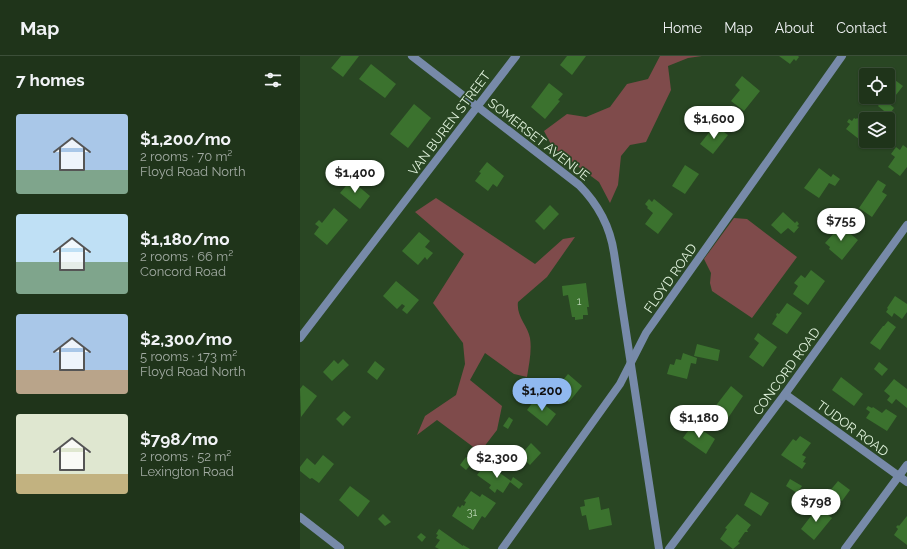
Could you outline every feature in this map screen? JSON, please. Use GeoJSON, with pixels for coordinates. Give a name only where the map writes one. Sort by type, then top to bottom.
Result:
{"type":"FeatureCollection","features":[{"type":"Feature","properties":{"kind":"street","name":"SOMERSET AVENUE"},"geometry":{"type":"LineString","coordinates":[[412,56],[579,185],[598,207],[606,223],[612,243],[631,361]]}},
{"type":"Feature","properties":{"kind":"street","name":"VAN BUREN STREET"},"geometry":{"type":"LineString","coordinates":[[300,338],[516,56]]}},
{"type":"Feature","properties":{"kind":"street","name":"FLOYD ROAD"},"geometry":{"type":"LineString","coordinates":[[502,549],[620,384],[646,333],[842,56]]}},
{"type":"Feature","properties":{"kind":"street","name":"CONCORD ROAD"},"geometry":{"type":"LineString","coordinates":[[669,549],[785,394],[907,224]]}},
{"type":"Feature","properties":{"kind":"street"},"geometry":{"type":"LineString","coordinates":[[631,361],[658,549]]}},
{"type":"Feature","properties":{"kind":"street","name":"TUDOR ROAD"},"geometry":{"type":"LineString","coordinates":[[785,394],[907,482]]}},
{"type":"Feature","properties":{"kind":"street"},"geometry":{"type":"LineString","coordinates":[[845,549],[907,464]]}},
{"type":"Feature","properties":{"kind":"street"},"geometry":{"type":"LineString","coordinates":[[300,517],[340,548]]}},
{"type":"Feature","properties":{"kind":"shaded area"},"geometry":{"type":"Polygon","coordinates":[[[660,56],[702,56],[688,58],[668,66],[671,90],[646,142],[630,145],[621,156],[618,185],[610,203],[599,182],[553,148],[544,131],[567,114],[586,117],[610,107],[627,84],[648,79],[660,56]]]}},
{"type":"Feature","properties":{"kind":"shaded area"},"geometry":{"type":"Polygon","coordinates":[[[436,198],[535,264],[563,239],[575,237],[547,277],[518,302],[520,316],[527,329],[531,343],[527,377],[514,374],[485,353],[470,380],[502,406],[497,430],[480,452],[437,420],[417,435],[425,416],[456,395],[465,364],[463,343],[433,303],[464,254],[415,212],[436,198]]]}},
{"type":"Feature","properties":{"kind":"shaded area"},"geometry":{"type":"Polygon","coordinates":[[[734,218],[747,219],[797,257],[752,318],[712,291],[710,283],[711,273],[704,259],[734,218]]]}},
{"type":"Feature","properties":{"kind":"building"},"geometry":{"type":"Polygon","coordinates":[[[341,56],[359,56],[343,77],[331,68],[341,56]]]}},
{"type":"Feature","properties":{"kind":"building"},"geometry":{"type":"Polygon","coordinates":[[[567,56],[586,56],[572,75],[560,65],[567,56]]]}},
{"type":"Feature","properties":{"kind":"building"},"geometry":{"type":"Polygon","coordinates":[[[779,56],[799,57],[796,61],[794,59],[790,64],[779,56]]]}},
{"type":"Feature","properties":{"kind":"building"},"geometry":{"type":"Polygon","coordinates":[[[371,64],[396,84],[385,98],[359,79],[371,64]]]}},
{"type":"Feature","properties":{"kind":"building"},"geometry":{"type":"Polygon","coordinates":[[[742,76],[760,91],[744,111],[731,101],[740,90],[735,85],[742,76]]]}},
{"type":"Feature","properties":{"kind":"building"},"geometry":{"type":"Polygon","coordinates":[[[895,80],[903,86],[895,96],[895,80]]]}},
{"type":"Feature","properties":{"kind":"building"},"geometry":{"type":"Polygon","coordinates":[[[549,83],[563,94],[558,100],[560,101],[545,119],[531,107],[549,83]]]}},
{"type":"Feature","properties":{"kind":"building"},"geometry":{"type":"Polygon","coordinates":[[[414,104],[431,118],[408,148],[390,134],[414,104]]]}},
{"type":"Feature","properties":{"kind":"building"},"geometry":{"type":"Polygon","coordinates":[[[879,104],[890,104],[894,108],[891,112],[885,112],[878,106],[879,104]]]}},
{"type":"Feature","properties":{"kind":"building"},"geometry":{"type":"Polygon","coordinates":[[[854,118],[859,119],[859,139],[846,129],[850,124],[847,122],[849,119],[852,121],[854,118]]]}},
{"type":"Feature","properties":{"kind":"building"},"geometry":{"type":"Polygon","coordinates":[[[715,125],[728,135],[713,154],[700,144],[715,125]]]}},
{"type":"Feature","properties":{"kind":"building"},"geometry":{"type":"Polygon","coordinates":[[[903,145],[907,148],[907,167],[900,176],[888,167],[895,157],[891,154],[896,147],[900,150],[903,145]]]}},
{"type":"Feature","properties":{"kind":"building"},"geometry":{"type":"Polygon","coordinates":[[[487,162],[504,176],[497,187],[493,184],[488,191],[475,181],[481,173],[479,172],[487,162]]]}},
{"type":"Feature","properties":{"kind":"building"},"geometry":{"type":"Polygon","coordinates":[[[685,165],[699,174],[685,194],[672,186],[685,165]]]}},
{"type":"Feature","properties":{"kind":"building"},"geometry":{"type":"Polygon","coordinates":[[[819,168],[831,177],[833,174],[840,179],[835,186],[829,183],[819,198],[804,188],[819,168]]]}},
{"type":"Feature","properties":{"kind":"building"},"geometry":{"type":"Polygon","coordinates":[[[351,180],[370,196],[360,209],[340,193],[351,180]]]}},
{"type":"Feature","properties":{"kind":"building"},"geometry":{"type":"Polygon","coordinates":[[[878,180],[886,185],[882,192],[887,195],[872,217],[859,208],[878,180]]]}},
{"type":"Feature","properties":{"kind":"building"},"geometry":{"type":"Polygon","coordinates":[[[649,199],[652,202],[654,199],[673,214],[658,234],[645,224],[653,213],[645,204],[649,199]]]}},
{"type":"Feature","properties":{"kind":"building"},"geometry":{"type":"Polygon","coordinates":[[[550,205],[559,214],[544,230],[535,221],[550,205]]]}},
{"type":"Feature","properties":{"kind":"building"},"geometry":{"type":"Polygon","coordinates":[[[334,208],[348,220],[327,245],[314,234],[319,227],[315,224],[319,220],[322,223],[334,208]]]}},
{"type":"Feature","properties":{"kind":"building"},"geometry":{"type":"Polygon","coordinates":[[[783,212],[795,223],[797,221],[799,224],[797,226],[799,227],[794,233],[788,228],[781,234],[771,225],[783,212]]]}},
{"type":"Feature","properties":{"kind":"building"},"geometry":{"type":"Polygon","coordinates":[[[837,223],[858,240],[842,260],[829,249],[830,247],[825,243],[835,232],[832,230],[837,223]]]}},
{"type":"Feature","properties":{"kind":"building"},"geometry":{"type":"Polygon","coordinates":[[[419,232],[430,241],[425,247],[433,253],[427,260],[425,257],[418,265],[402,251],[419,232]]]}},
{"type":"Feature","properties":{"kind":"building"},"geometry":{"type":"Polygon","coordinates":[[[811,270],[825,281],[808,305],[793,294],[798,286],[794,283],[801,275],[805,278],[811,270]]]}},
{"type":"Feature","properties":{"kind":"building"},"geometry":{"type":"Polygon","coordinates":[[[396,281],[419,300],[407,314],[402,310],[405,306],[402,304],[397,309],[383,296],[396,281]]]}},
{"type":"Feature","properties":{"kind":"building"},"geometry":{"type":"Polygon","coordinates":[[[586,283],[589,307],[587,307],[588,315],[583,315],[583,319],[575,320],[575,317],[572,317],[568,295],[563,296],[562,286],[586,283]]]}},
{"type":"Feature","properties":{"kind":"building"},"geometry":{"type":"Polygon","coordinates":[[[895,296],[907,304],[907,312],[902,319],[894,313],[892,317],[886,312],[895,296]]]}},
{"type":"Feature","properties":{"kind":"building"},"geometry":{"type":"Polygon","coordinates":[[[787,303],[802,313],[787,334],[772,324],[777,316],[777,313],[779,314],[787,303]]]}},
{"type":"Feature","properties":{"kind":"building"},"geometry":{"type":"Polygon","coordinates":[[[888,321],[896,327],[880,350],[870,343],[888,321]]]}},
{"type":"Feature","properties":{"kind":"building"},"geometry":{"type":"Polygon","coordinates":[[[758,333],[777,347],[763,367],[749,357],[759,343],[754,339],[758,333]]]}},
{"type":"Feature","properties":{"kind":"building"},"geometry":{"type":"Polygon","coordinates":[[[697,344],[720,350],[718,361],[694,356],[697,344]]]}},
{"type":"Feature","properties":{"kind":"building"},"geometry":{"type":"Polygon","coordinates":[[[683,353],[697,358],[696,364],[691,363],[687,379],[667,374],[670,364],[674,365],[676,359],[681,360],[683,353]]]}},
{"type":"Feature","properties":{"kind":"building"},"geometry":{"type":"Polygon","coordinates":[[[343,359],[349,365],[332,381],[323,372],[334,360],[338,364],[343,359]]]}},
{"type":"Feature","properties":{"kind":"building"},"geometry":{"type":"Polygon","coordinates":[[[375,361],[385,369],[377,380],[367,372],[375,361]]]}},
{"type":"Feature","properties":{"kind":"building"},"geometry":{"type":"Polygon","coordinates":[[[879,362],[888,369],[882,376],[874,369],[879,362]]]}},
{"type":"Feature","properties":{"kind":"building"},"geometry":{"type":"Polygon","coordinates":[[[568,374],[582,386],[569,402],[555,390],[568,374]]]}},
{"type":"Feature","properties":{"kind":"building"},"geometry":{"type":"Polygon","coordinates":[[[841,377],[863,394],[854,406],[832,390],[841,377]]]}},
{"type":"Feature","properties":{"kind":"building"},"geometry":{"type":"Polygon","coordinates":[[[894,379],[907,389],[907,408],[896,399],[892,404],[887,400],[890,396],[884,391],[894,379]]]}},
{"type":"Feature","properties":{"kind":"building"},"geometry":{"type":"Polygon","coordinates":[[[303,385],[317,396],[301,417],[300,389],[303,385]]]}},
{"type":"Feature","properties":{"kind":"building"},"geometry":{"type":"Polygon","coordinates":[[[731,386],[743,396],[728,418],[714,408],[731,386]]]}},
{"type":"Feature","properties":{"kind":"building"},"geometry":{"type":"Polygon","coordinates":[[[536,398],[556,414],[547,426],[527,410],[536,398]]]}},
{"type":"Feature","properties":{"kind":"building"},"geometry":{"type":"Polygon","coordinates":[[[868,406],[873,407],[882,413],[886,409],[897,416],[887,431],[866,418],[870,412],[866,409],[868,406]]]}},
{"type":"Feature","properties":{"kind":"building"},"geometry":{"type":"Polygon","coordinates":[[[344,411],[351,417],[343,426],[336,419],[344,411]]]}},
{"type":"Feature","properties":{"kind":"building"},"geometry":{"type":"Polygon","coordinates":[[[509,417],[513,420],[508,429],[503,426],[509,417]]]}},
{"type":"Feature","properties":{"kind":"building"},"geometry":{"type":"Polygon","coordinates":[[[693,424],[715,439],[706,454],[683,438],[693,424]]]}},
{"type":"Feature","properties":{"kind":"building"},"geometry":{"type":"Polygon","coordinates":[[[800,436],[811,443],[802,455],[806,457],[803,462],[806,463],[802,469],[781,455],[793,439],[796,441],[800,436]]]}},
{"type":"Feature","properties":{"kind":"building"},"geometry":{"type":"Polygon","coordinates":[[[531,443],[541,453],[530,465],[520,456],[531,443]]]}},
{"type":"Feature","properties":{"kind":"building"},"geometry":{"type":"Polygon","coordinates":[[[323,455],[334,464],[319,483],[312,478],[310,479],[300,471],[300,467],[307,458],[315,465],[323,455]]]}},
{"type":"Feature","properties":{"kind":"building"},"geometry":{"type":"Polygon","coordinates":[[[466,457],[473,462],[466,470],[460,465],[466,457]]]}},
{"type":"Feature","properties":{"kind":"building"},"geometry":{"type":"Polygon","coordinates":[[[486,463],[511,481],[513,477],[523,484],[519,489],[510,482],[503,493],[497,489],[495,493],[489,488],[491,485],[477,475],[486,463]]]}},
{"type":"Feature","properties":{"kind":"building"},"geometry":{"type":"Polygon","coordinates":[[[790,479],[802,486],[797,493],[786,486],[790,479]]]}},
{"type":"Feature","properties":{"kind":"building"},"geometry":{"type":"Polygon","coordinates":[[[838,481],[850,490],[842,501],[829,492],[838,481]]]}},
{"type":"Feature","properties":{"kind":"building"},"geometry":{"type":"Polygon","coordinates":[[[350,486],[370,501],[358,517],[339,500],[350,486]]]}},
{"type":"Feature","properties":{"kind":"building"},"geometry":{"type":"Polygon","coordinates":[[[471,491],[480,497],[482,494],[496,503],[485,518],[482,516],[473,530],[452,516],[458,506],[460,508],[462,505],[464,506],[466,502],[464,501],[471,491]]]}},
{"type":"Feature","properties":{"kind":"building"},"geometry":{"type":"Polygon","coordinates":[[[751,492],[769,503],[761,516],[744,505],[751,492]]]}},
{"type":"Feature","properties":{"kind":"building"},"geometry":{"type":"Polygon","coordinates":[[[599,497],[601,510],[609,508],[612,525],[589,530],[586,515],[582,516],[580,507],[585,506],[584,500],[599,497]]]}},
{"type":"Feature","properties":{"kind":"building"},"geometry":{"type":"Polygon","coordinates":[[[818,507],[832,518],[814,540],[801,529],[818,507]]]}},
{"type":"Feature","properties":{"kind":"building"},"geometry":{"type":"Polygon","coordinates":[[[383,514],[391,522],[385,526],[378,519],[383,514]]]}},
{"type":"Feature","properties":{"kind":"building"},"geometry":{"type":"Polygon","coordinates":[[[737,514],[751,525],[747,530],[748,532],[745,532],[738,542],[740,543],[733,549],[720,539],[727,529],[725,528],[737,514]]]}},
{"type":"Feature","properties":{"kind":"building"},"geometry":{"type":"Polygon","coordinates":[[[907,516],[907,545],[894,535],[898,529],[896,527],[898,525],[899,526],[907,516]]]}},
{"type":"Feature","properties":{"kind":"building"},"geometry":{"type":"Polygon","coordinates":[[[439,529],[463,546],[470,549],[439,549],[435,547],[440,540],[436,538],[438,535],[436,534],[439,529]]]}},
{"type":"Feature","properties":{"kind":"building"},"geometry":{"type":"Polygon","coordinates":[[[421,533],[426,537],[422,542],[417,537],[421,533]]]}}]}
